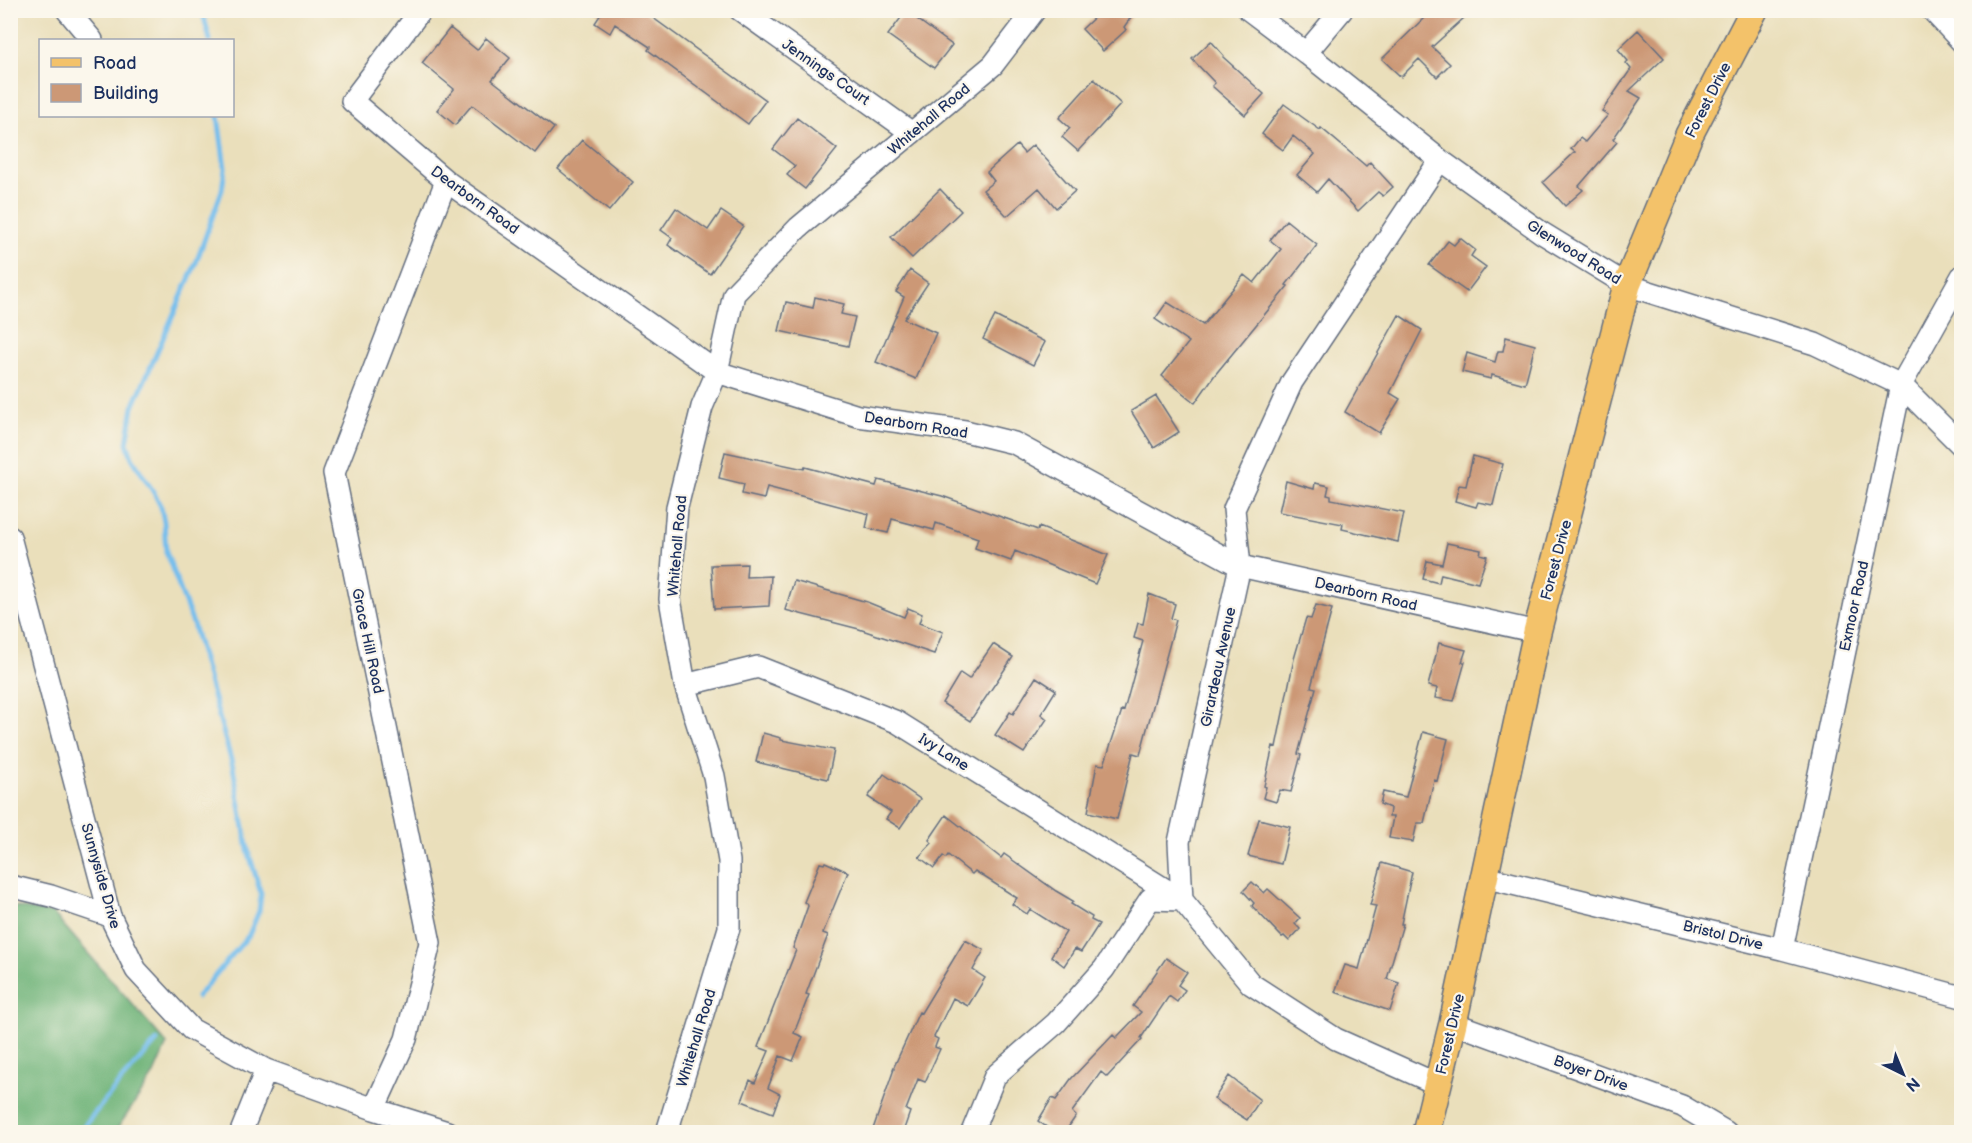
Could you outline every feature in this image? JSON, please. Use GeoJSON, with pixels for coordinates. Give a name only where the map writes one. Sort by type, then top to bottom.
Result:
{"type":"FeatureCollection","features":[{"type":"Feature","properties":{"kind":"main road","name":"Forest Drive"},"geometry":{"type":"LineString","coordinates":[[1426,1132],[1453,1023],[1537,632],[1627,285],[1689,135],[1754,10]]}},
{"type":"Feature","properties":{"kind":"street"},"geometry":{"type":"LineString","coordinates":[[67,10],[91,39]]}},
{"type":"Feature","properties":{"kind":"street","name":"Dearborn Road"},"geometry":{"type":"LineString","coordinates":[[421,10],[352,101],[446,182],[717,372],[858,416],[965,431],[1014,443],[1240,566],[1537,632]]}},
{"type":"Feature","properties":{"kind":"street","name":"Jennings Court"},"geometry":{"type":"LineString","coordinates":[[740,10],[912,133]]}},
{"type":"Feature","properties":{"kind":"street","name":"Whitehall Road"},"geometry":{"type":"LineString","coordinates":[[667,1132],[729,928],[729,861],[716,786],[685,685],[670,599],[677,507],[702,407],[717,372],[734,294],[798,228],[993,65],[1035,10]]}},
{"type":"Feature","properties":{"kind":"street","name":"Glenwood Road"},"geometry":{"type":"LineString","coordinates":[[1249,10],[1440,160],[1542,234],[1627,285],[1815,344],[1901,386],[1962,446]]}},
{"type":"Feature","properties":{"kind":"street"},"geometry":{"type":"LineString","coordinates":[[1306,53],[1342,10]]}},
{"type":"Feature","properties":{"kind":"street"},"geometry":{"type":"LineString","coordinates":[[1932,10],[1962,42]]}},
{"type":"Feature","properties":{"kind":"street","name":"Girardeau Avenue"},"geometry":{"type":"LineString","coordinates":[[1182,900],[1179,842],[1240,566],[1234,509],[1292,382],[1440,160]]}},
{"type":"Feature","properties":{"kind":"street","name":"Grace Hill Road"},"geometry":{"type":"LineString","coordinates":[[374,1109],[406,1039],[430,943],[333,474],[446,182]]}},
{"type":"Feature","properties":{"kind":"street","name":"Exmoor Road"},"geometry":{"type":"LineString","coordinates":[[1782,949],[1901,386],[1962,276]]}},
{"type":"Feature","properties":{"kind":"street","name":"Sunnyside Drive"},"geometry":{"type":"LineString","coordinates":[[10,537],[110,916],[136,970],[191,1029],[266,1070],[374,1109],[447,1132]]}},
{"type":"Feature","properties":{"kind":"street","name":"Ivy Lane"},"geometry":{"type":"LineString","coordinates":[[685,685],[758,667],[897,722],[1182,900],[1251,984],[1336,1039],[1438,1085]]}},
{"type":"Feature","properties":{"kind":"street","name":"Bristol Drive"},"geometry":{"type":"LineString","coordinates":[[1484,877],[1782,949],[1962,998]]}},
{"type":"Feature","properties":{"kind":"street"},"geometry":{"type":"LineString","coordinates":[[10,886],[51,896],[110,916]]}},
{"type":"Feature","properties":{"kind":"street"},"geometry":{"type":"LineString","coordinates":[[972,1132],[994,1076],[1056,1023],[1104,969],[1150,899],[1182,900]]}},
{"type":"Feature","properties":{"kind":"street","name":"Boyer Drive"},"geometry":{"type":"LineString","coordinates":[[1453,1023],[1682,1106],[1726,1132]]}},
{"type":"Feature","properties":{"kind":"street"},"geometry":{"type":"LineString","coordinates":[[241,1132],[266,1070]]}},
{"type":"Feature","properties":{"kind":"green space"},"geometry":{"type":"Polygon","coordinates":[[[11,906],[53,913],[167,1044],[153,1076],[115,1132],[11,1132],[11,906]]]}},
{"type":"Feature","properties":{"kind":"building"},"geometry":{"type":"Polygon","coordinates":[[[595,10],[642,10],[766,100],[748,124],[648,50],[650,47],[615,24],[610,33],[595,23],[601,14],[595,10]]]}},
{"type":"Feature","properties":{"kind":"building"},"geometry":{"type":"Polygon","coordinates":[[[1102,10],[1136,10],[1124,27],[1126,30],[1103,51],[1082,29],[1102,10]]]}},
{"type":"Feature","properties":{"kind":"building"},"geometry":{"type":"Polygon","coordinates":[[[1429,10],[1456,10],[1464,18],[1432,47],[1450,64],[1437,77],[1419,59],[1401,77],[1382,59],[1424,18],[1422,17],[1429,10]]]}},
{"type":"Feature","properties":{"kind":"building"},"geometry":{"type":"Polygon","coordinates":[[[906,11],[952,45],[934,68],[888,35],[906,11]]]}},
{"type":"Feature","properties":{"kind":"building"},"geometry":{"type":"Polygon","coordinates":[[[450,28],[477,50],[486,38],[510,58],[492,80],[554,128],[535,153],[472,105],[455,125],[437,110],[454,89],[422,63],[450,28]]]}},
{"type":"Feature","properties":{"kind":"building"},"geometry":{"type":"Polygon","coordinates":[[[1638,30],[1664,58],[1629,91],[1641,98],[1613,139],[1617,142],[1579,186],[1583,190],[1565,206],[1543,182],[1575,152],[1571,149],[1580,138],[1585,142],[1608,115],[1602,111],[1631,69],[1626,63],[1628,61],[1618,49],[1638,30]]]}},
{"type":"Feature","properties":{"kind":"building"},"geometry":{"type":"Polygon","coordinates":[[[1211,41],[1223,57],[1264,94],[1245,115],[1212,86],[1215,83],[1192,59],[1211,41]]]}},
{"type":"Feature","properties":{"kind":"building"},"geometry":{"type":"Polygon","coordinates":[[[1094,79],[1121,104],[1078,151],[1062,137],[1070,128],[1059,118],[1094,79]]]}},
{"type":"Feature","properties":{"kind":"building"},"geometry":{"type":"Polygon","coordinates":[[[1284,104],[1320,130],[1321,128],[1366,166],[1370,162],[1393,187],[1383,196],[1378,192],[1358,211],[1328,179],[1317,192],[1297,175],[1315,154],[1293,136],[1283,150],[1262,134],[1284,104]]]}},
{"type":"Feature","properties":{"kind":"building"},"geometry":{"type":"Polygon","coordinates":[[[797,118],[837,149],[805,189],[787,175],[795,166],[773,149],[797,118]]]}},
{"type":"Feature","properties":{"kind":"building"},"geometry":{"type":"Polygon","coordinates":[[[582,140],[633,182],[609,211],[558,169],[582,140]]]}},
{"type":"Feature","properties":{"kind":"building"},"geometry":{"type":"Polygon","coordinates":[[[1017,145],[1024,153],[1033,145],[1075,191],[1056,208],[1039,188],[1007,216],[983,190],[994,181],[987,172],[1017,145]]]}},
{"type":"Feature","properties":{"kind":"building"},"geometry":{"type":"Polygon","coordinates":[[[940,189],[961,211],[912,258],[891,237],[940,189]]]}},
{"type":"Feature","properties":{"kind":"building"},"geometry":{"type":"Polygon","coordinates":[[[676,208],[708,230],[721,211],[743,226],[710,274],[668,245],[672,238],[661,230],[676,208]]]}},
{"type":"Feature","properties":{"kind":"building"},"geometry":{"type":"Polygon","coordinates":[[[1286,220],[1317,245],[1286,285],[1288,286],[1214,376],[1195,403],[1162,376],[1189,342],[1155,319],[1167,302],[1203,325],[1244,275],[1254,283],[1281,249],[1270,240],[1286,220]]]}},
{"type":"Feature","properties":{"kind":"building"},"geometry":{"type":"Polygon","coordinates":[[[1460,238],[1475,250],[1471,256],[1486,267],[1467,292],[1429,265],[1448,241],[1454,245],[1460,238]]]}},
{"type":"Feature","properties":{"kind":"building"},"geometry":{"type":"Polygon","coordinates":[[[910,270],[928,283],[904,319],[936,333],[916,379],[876,362],[904,297],[896,292],[910,270]]]}},
{"type":"Feature","properties":{"kind":"building"},"geometry":{"type":"Polygon","coordinates":[[[815,297],[844,304],[841,314],[855,317],[848,346],[779,331],[786,302],[813,308],[815,297]]]}},
{"type":"Feature","properties":{"kind":"building"},"geometry":{"type":"Polygon","coordinates":[[[1399,315],[1422,330],[1390,393],[1400,399],[1379,433],[1345,412],[1399,315]]]}},
{"type":"Feature","properties":{"kind":"building"},"geometry":{"type":"Polygon","coordinates":[[[995,316],[1045,342],[1033,365],[983,339],[995,316]]]}},
{"type":"Feature","properties":{"kind":"building"},"geometry":{"type":"Polygon","coordinates":[[[1506,337],[1535,345],[1525,384],[1492,375],[1491,379],[1462,372],[1467,353],[1495,362],[1498,351],[1503,351],[1506,337]]]}},
{"type":"Feature","properties":{"kind":"building"},"geometry":{"type":"Polygon","coordinates":[[[1156,396],[1179,432],[1154,448],[1131,411],[1156,396]]]}},
{"type":"Feature","properties":{"kind":"building"},"geometry":{"type":"Polygon","coordinates":[[[725,452],[804,469],[805,467],[876,486],[878,480],[942,496],[1038,530],[1039,527],[1108,555],[1095,584],[1015,551],[1011,561],[975,548],[978,538],[936,523],[934,530],[892,519],[888,533],[866,528],[869,514],[767,487],[764,499],[742,494],[744,484],[719,478],[725,452]]]}},
{"type":"Feature","properties":{"kind":"building"},"geometry":{"type":"Polygon","coordinates":[[[1473,456],[1503,464],[1493,505],[1478,502],[1476,507],[1455,501],[1459,485],[1466,486],[1473,456]]]}},
{"type":"Feature","properties":{"kind":"building"},"geometry":{"type":"Polygon","coordinates":[[[1286,481],[1314,489],[1315,483],[1329,486],[1327,495],[1331,496],[1331,499],[1404,513],[1398,542],[1342,529],[1343,524],[1279,512],[1286,481]]]}},
{"type":"Feature","properties":{"kind":"building"},"geometry":{"type":"Polygon","coordinates":[[[1447,543],[1481,550],[1480,554],[1487,556],[1478,583],[1441,574],[1439,583],[1423,579],[1427,561],[1442,564],[1447,543]]]}},
{"type":"Feature","properties":{"kind":"building"},"geometry":{"type":"Polygon","coordinates":[[[747,564],[746,577],[771,576],[769,606],[714,609],[711,565],[747,564]]]}},
{"type":"Feature","properties":{"kind":"building"},"geometry":{"type":"Polygon","coordinates":[[[794,581],[867,602],[904,617],[908,608],[922,614],[919,623],[943,632],[934,654],[859,629],[785,610],[794,581]]]}},
{"type":"Feature","properties":{"kind":"building"},"geometry":{"type":"Polygon","coordinates":[[[1149,594],[1175,604],[1171,618],[1176,620],[1140,755],[1133,753],[1117,819],[1088,812],[1097,764],[1104,765],[1122,710],[1124,711],[1143,641],[1134,638],[1138,623],[1143,624],[1149,594]]]}},
{"type":"Feature","properties":{"kind":"building"},"geometry":{"type":"Polygon","coordinates":[[[1316,605],[1332,609],[1311,687],[1316,688],[1298,754],[1301,755],[1291,792],[1280,790],[1276,802],[1263,798],[1266,787],[1264,786],[1273,746],[1276,747],[1294,659],[1306,618],[1311,619],[1316,605]]]}},
{"type":"Feature","properties":{"kind":"building"},"geometry":{"type":"Polygon","coordinates":[[[1439,643],[1466,650],[1454,701],[1435,698],[1437,688],[1428,686],[1439,643]]]}},
{"type":"Feature","properties":{"kind":"building"},"geometry":{"type":"Polygon","coordinates":[[[993,644],[1013,657],[970,721],[942,703],[960,673],[969,679],[993,644]]]}},
{"type":"Feature","properties":{"kind":"building"},"geometry":{"type":"Polygon","coordinates":[[[1036,677],[1056,690],[1041,714],[1047,719],[1024,753],[995,735],[1010,712],[1013,714],[1036,677]]]}},
{"type":"Feature","properties":{"kind":"building"},"geometry":{"type":"Polygon","coordinates":[[[1423,732],[1448,739],[1437,781],[1434,780],[1424,823],[1417,823],[1413,842],[1389,838],[1393,817],[1389,817],[1390,808],[1380,804],[1383,792],[1406,797],[1423,732]]]}},
{"type":"Feature","properties":{"kind":"building"},"geometry":{"type":"Polygon","coordinates":[[[763,733],[781,738],[781,740],[834,750],[828,779],[756,762],[763,733]]]}},
{"type":"Feature","properties":{"kind":"building"},"geometry":{"type":"Polygon","coordinates":[[[884,774],[920,799],[900,828],[886,819],[891,812],[868,797],[884,774]]]}},
{"type":"Feature","properties":{"kind":"building"},"geometry":{"type":"Polygon","coordinates":[[[946,815],[1001,858],[1004,854],[1073,901],[1071,904],[1099,924],[1081,952],[1075,949],[1064,966],[1051,956],[1066,932],[1030,909],[1027,914],[1012,904],[1017,898],[975,871],[972,874],[948,855],[946,858],[943,856],[934,868],[919,857],[932,843],[929,840],[946,815]]]}},
{"type":"Feature","properties":{"kind":"building"},"geometry":{"type":"Polygon","coordinates":[[[1259,819],[1290,827],[1281,864],[1248,856],[1259,819]]]}},
{"type":"Feature","properties":{"kind":"building"},"geometry":{"type":"Polygon","coordinates":[[[825,862],[848,872],[823,933],[828,935],[794,1033],[803,1037],[793,1061],[780,1056],[768,1088],[780,1094],[773,1113],[742,1101],[750,1080],[755,1083],[769,1051],[758,1047],[796,950],[793,948],[808,906],[804,902],[820,863],[825,862]]]}},
{"type":"Feature","properties":{"kind":"building"},"geometry":{"type":"Polygon","coordinates":[[[1382,863],[1412,872],[1401,924],[1403,924],[1387,979],[1399,983],[1390,1011],[1335,992],[1345,965],[1359,969],[1376,906],[1370,905],[1382,863]]]}},
{"type":"Feature","properties":{"kind":"building"},"geometry":{"type":"Polygon","coordinates":[[[1252,882],[1264,893],[1268,889],[1300,918],[1295,924],[1300,929],[1289,941],[1284,936],[1282,937],[1252,906],[1254,903],[1243,891],[1252,882]]]}},
{"type":"Feature","properties":{"kind":"building"},"geometry":{"type":"Polygon","coordinates":[[[965,940],[984,950],[973,970],[985,978],[968,1006],[953,998],[934,1037],[938,1039],[935,1047],[940,1049],[925,1082],[918,1079],[906,1110],[910,1112],[903,1132],[872,1132],[893,1069],[919,1012],[921,1013],[965,940]]]}},
{"type":"Feature","properties":{"kind":"building"},"geometry":{"type":"Polygon","coordinates":[[[1166,958],[1187,972],[1178,985],[1185,990],[1177,1002],[1169,996],[1142,1039],[1107,1077],[1101,1072],[1072,1112],[1076,1116],[1065,1132],[1054,1132],[1038,1121],[1052,1098],[1056,1100],[1071,1079],[1113,1035],[1116,1038],[1141,1012],[1133,1006],[1166,958]]]}},
{"type":"Feature","properties":{"kind":"building"},"geometry":{"type":"Polygon","coordinates":[[[1229,1076],[1260,1100],[1247,1120],[1214,1099],[1229,1076]]]}},
{"type":"Feature","properties":{"kind":"waterway"},"geometry":{"type":"LineString","coordinates":[[202,10],[210,39]]}},
{"type":"Feature","properties":{"kind":"waterway"},"geometry":{"type":"LineString","coordinates":[[197,997],[249,935],[259,911],[261,894],[248,850],[233,767],[193,624],[166,552],[161,507],[132,458],[127,443],[133,407],[196,263],[222,190],[225,168],[218,117]]}},
{"type":"Feature","properties":{"kind":"waterway"},"geometry":{"type":"LineString","coordinates":[[79,1132],[157,1041]]}}]}
